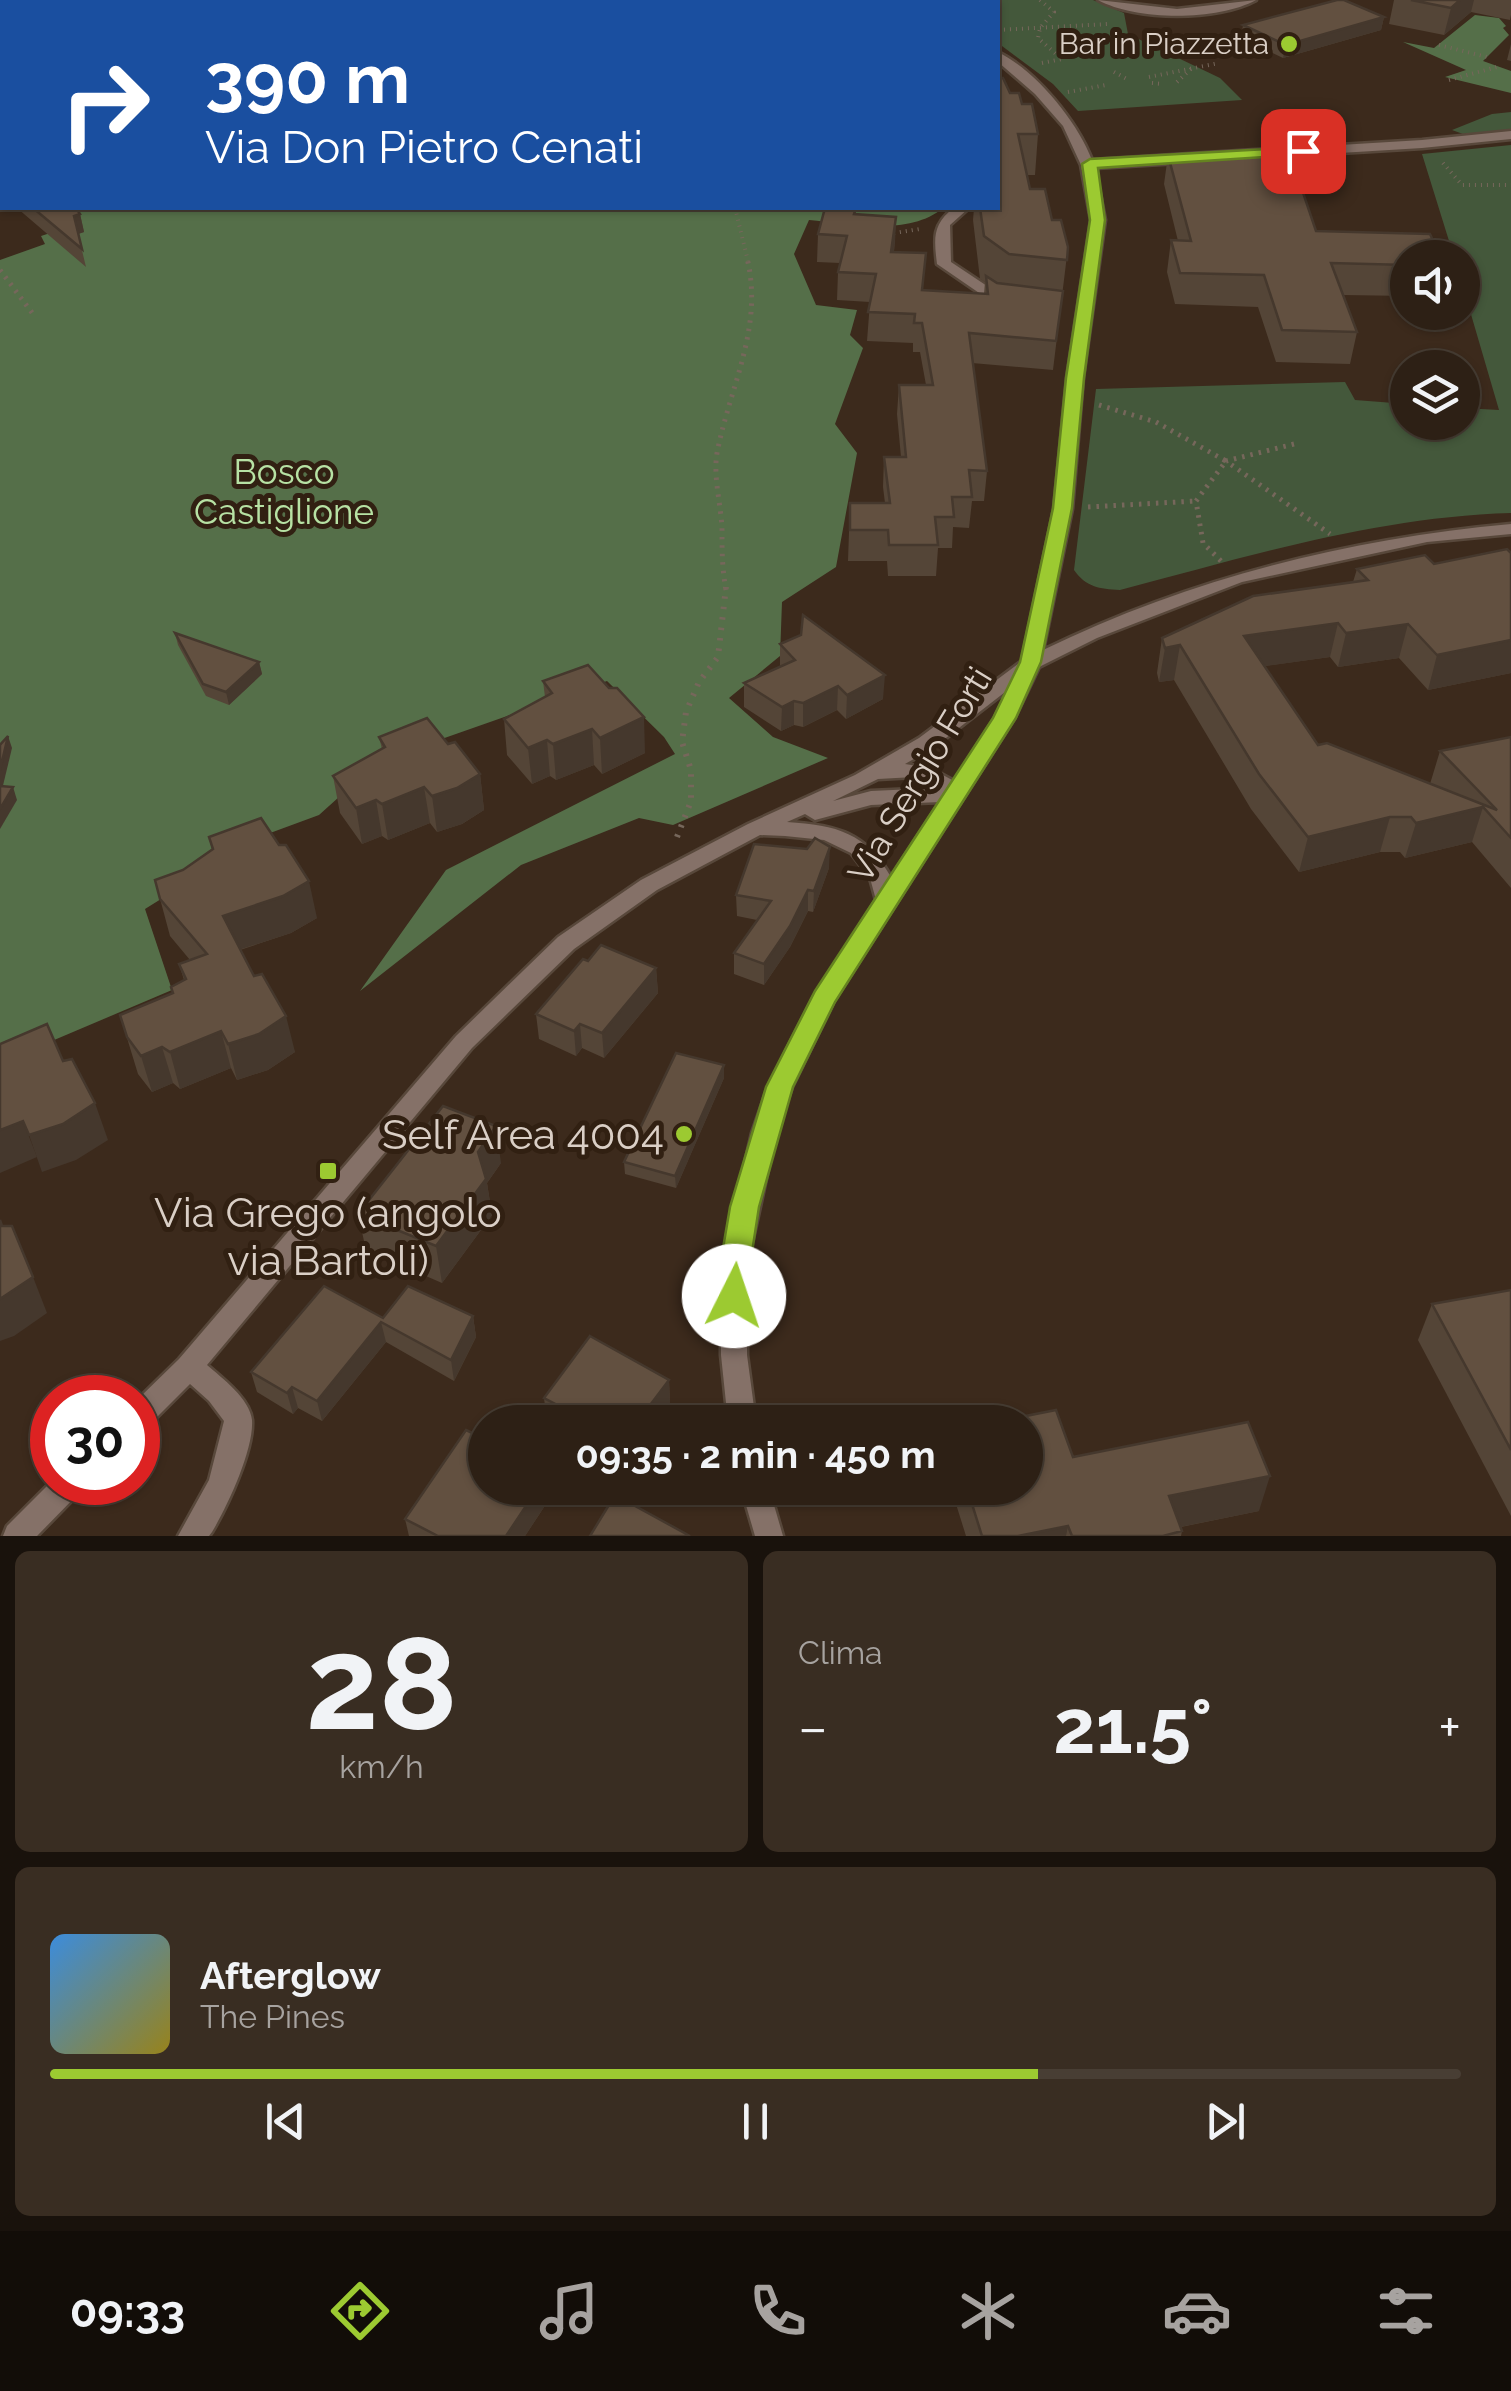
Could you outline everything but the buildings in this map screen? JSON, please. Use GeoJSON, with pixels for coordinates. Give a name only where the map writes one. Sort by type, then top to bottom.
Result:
{"type":"FeatureCollection","features":[{"type":"Feature","properties":{"kind":"street"},"geometry":{"type":"LineString","coordinates":[[1104,0],[1179,14],[1199,14],[1250,0]]}},
{"type":"Feature","properties":{"kind":"street","name":"Via Sergio Forti"},"geometry":{"type":"LineString","coordinates":[[740,1405],[734,1355],[734,1266],[764,1133],[800,1042],[958,794],[1004,718],[1031,662],[1063,508],[1098,220],[1090,164],[1071,127],[1055,106],[1000,58]]}},
{"type":"Feature","properties":{"kind":"street"},"geometry":{"type":"LineString","coordinates":[[1090,164],[1422,144],[1511,134]]}},
{"type":"Feature","properties":{"kind":"street"},"geometry":{"type":"LineString","coordinates":[[958,210],[940,225],[944,264],[1000,304],[1020,307]]}},
{"type":"Feature","properties":{"kind":"street"},"geometry":{"type":"LineString","coordinates":[[1066,312],[1085,314]]}},
{"type":"Feature","properties":{"kind":"street"},"geometry":{"type":"LineString","coordinates":[[160,1396],[189,1367],[464,1042],[566,943],[635,894],[755,829],[862,780],[926,743],[1031,662],[1151,609],[1238,578],[1428,538],[1511,529]]}},
{"type":"Feature","properties":{"kind":"street"},"geometry":{"type":"LineString","coordinates":[[862,780],[909,768],[940,778],[958,794]]}},
{"type":"Feature","properties":{"kind":"street"},"geometry":{"type":"LineString","coordinates":[[755,829],[871,798],[958,794]]}},
{"type":"Feature","properties":{"kind":"street"},"geometry":{"type":"LineString","coordinates":[[755,829],[803,829],[846,839],[866,852],[882,872],[888,901]]}},
{"type":"Feature","properties":{"kind":"street"},"geometry":{"type":"LineString","coordinates":[[189,1367],[218,1392],[238,1419],[232,1457],[206,1518],[192,1536]]}},
{"type":"Feature","properties":{"kind":"street"},"geometry":{"type":"LineString","coordinates":[[17,1536],[48,1505]]}},
{"type":"Feature","properties":{"kind":"street"},"geometry":{"type":"LineString","coordinates":[[760,1505],[768,1536]]}},
{"type":"Feature","properties":{"kind":"path"},"geometry":{"type":"LineString","coordinates":[[1040,0],[1054,12],[1040,28],[1040,43],[1056,54]]}},
{"type":"Feature","properties":{"kind":"path"},"geometry":{"type":"LineString","coordinates":[[1000,30],[1111,24]]}},
{"type":"Feature","properties":{"kind":"path"},"geometry":{"type":"LineString","coordinates":[[1114,48],[1164,37]]}},
{"type":"Feature","properties":{"kind":"path"},"geometry":{"type":"LineString","coordinates":[[1439,45],[1487,58]]}},
{"type":"Feature","properties":{"kind":"path"},"geometry":{"type":"LineString","coordinates":[[1162,84],[1150,80],[1220,64]]}},
{"type":"Feature","properties":{"kind":"path"},"geometry":{"type":"LineString","coordinates":[[1450,80],[1496,67]]}},
{"type":"Feature","properties":{"kind":"path"},"geometry":{"type":"LineString","coordinates":[[1178,82],[1190,69]]}},
{"type":"Feature","properties":{"kind":"path"},"geometry":{"type":"LineString","coordinates":[[1114,72],[1127,79]]}},
{"type":"Feature","properties":{"kind":"path"},"geometry":{"type":"LineString","coordinates":[[1059,94],[1106,85]]}},
{"type":"Feature","properties":{"kind":"path"},"geometry":{"type":"LineString","coordinates":[[1422,144],[1441,158],[1452,178],[1462,185],[1511,185]]}},
{"type":"Feature","properties":{"kind":"path"},"geometry":{"type":"LineString","coordinates":[[677,836],[691,801],[692,770],[682,742],[686,712],[699,682],[718,656],[726,592],[720,561],[722,530],[716,457],[755,290],[736,210]]}},
{"type":"Feature","properties":{"kind":"path"},"geometry":{"type":"LineString","coordinates":[[882,235],[940,225]]}},
{"type":"Feature","properties":{"kind":"path"},"geometry":{"type":"LineString","coordinates":[[0,270],[33,314]]}},
{"type":"Feature","properties":{"kind":"path"},"geometry":{"type":"LineString","coordinates":[[1089,402],[1156,422],[1226,461],[1335,538]]}},
{"type":"Feature","properties":{"kind":"path"},"geometry":{"type":"LineString","coordinates":[[1225,566],[1204,543],[1196,500],[1226,461],[1294,444]]}},
{"type":"Feature","properties":{"kind":"path"},"geometry":{"type":"LineString","coordinates":[[1078,508],[1196,500]]}},
{"type":"Feature","properties":{"kind":"green space"},"geometry":{"type":"Polygon","coordinates":[[[1000,0],[1093,0],[1124,13],[1128,34],[1220,78],[1242,100],[1078,111],[1053,84],[1000,44],[1000,0]]]}},
{"type":"Feature","properties":{"kind":"green space"},"geometry":{"type":"Polygon","coordinates":[[[1475,15],[1499,18],[1506,26],[1503,28],[1509,35],[1483,61],[1511,71],[1511,93],[1445,77],[1466,70],[1403,42],[1434,48],[1475,15]]]}},
{"type":"Feature","properties":{"kind":"green space"},"geometry":{"type":"Polygon","coordinates":[[[1511,112],[1511,131],[1463,134],[1452,130],[1492,114],[1511,112]]]}},
{"type":"Feature","properties":{"kind":"green space"},"geometry":{"type":"Polygon","coordinates":[[[1511,145],[1511,513],[1362,530],[1120,590],[1083,580],[1074,570],[1096,389],[1345,382],[1355,400],[1390,403],[1390,440],[1480,440],[1480,409],[1499,410],[1476,330],[1480,330],[1480,240],[1449,240],[1422,154],[1511,145]]]}},
{"type":"Feature","properties":{"kind":"green space","name":"Bosco Castiglione"},"geometry":{"type":"Polygon","coordinates":[[[75,210],[940,210],[929,217],[897,225],[809,220],[794,254],[816,305],[857,310],[850,335],[863,348],[835,424],[857,453],[836,567],[782,602],[780,656],[729,698],[773,737],[828,758],[673,825],[639,818],[521,865],[360,991],[446,870],[675,754],[664,737],[607,681],[379,761],[319,815],[262,836],[145,909],[172,990],[0,1063],[0,260],[45,244],[41,236],[81,223],[75,210]]]}},
{"type":"Feature","properties":{"kind":"place","name":"Bar in Piazzetta"},"geometry":{"type":"Point","coordinates":[1289,44]}},
{"type":"Feature","properties":{"kind":"place","name":"Self Area 4004"},"geometry":{"type":"Point","coordinates":[684,1134]}},
{"type":"Feature","properties":{"kind":"place","name":"Via Grego (angolo via Bartoli)"},"geometry":{"type":"Point","coordinates":[328,1171]}},
{"type":"Feature","properties":{"kind":"route"},"geometry":{"type":"LineString","coordinates":[[734,1296],[734,1266],[764,1133],[800,1042],[824,998],[1004,718],[1031,662],[1063,508],[1075,378],[1098,220],[1090,164],[1303,151]]}}]}
